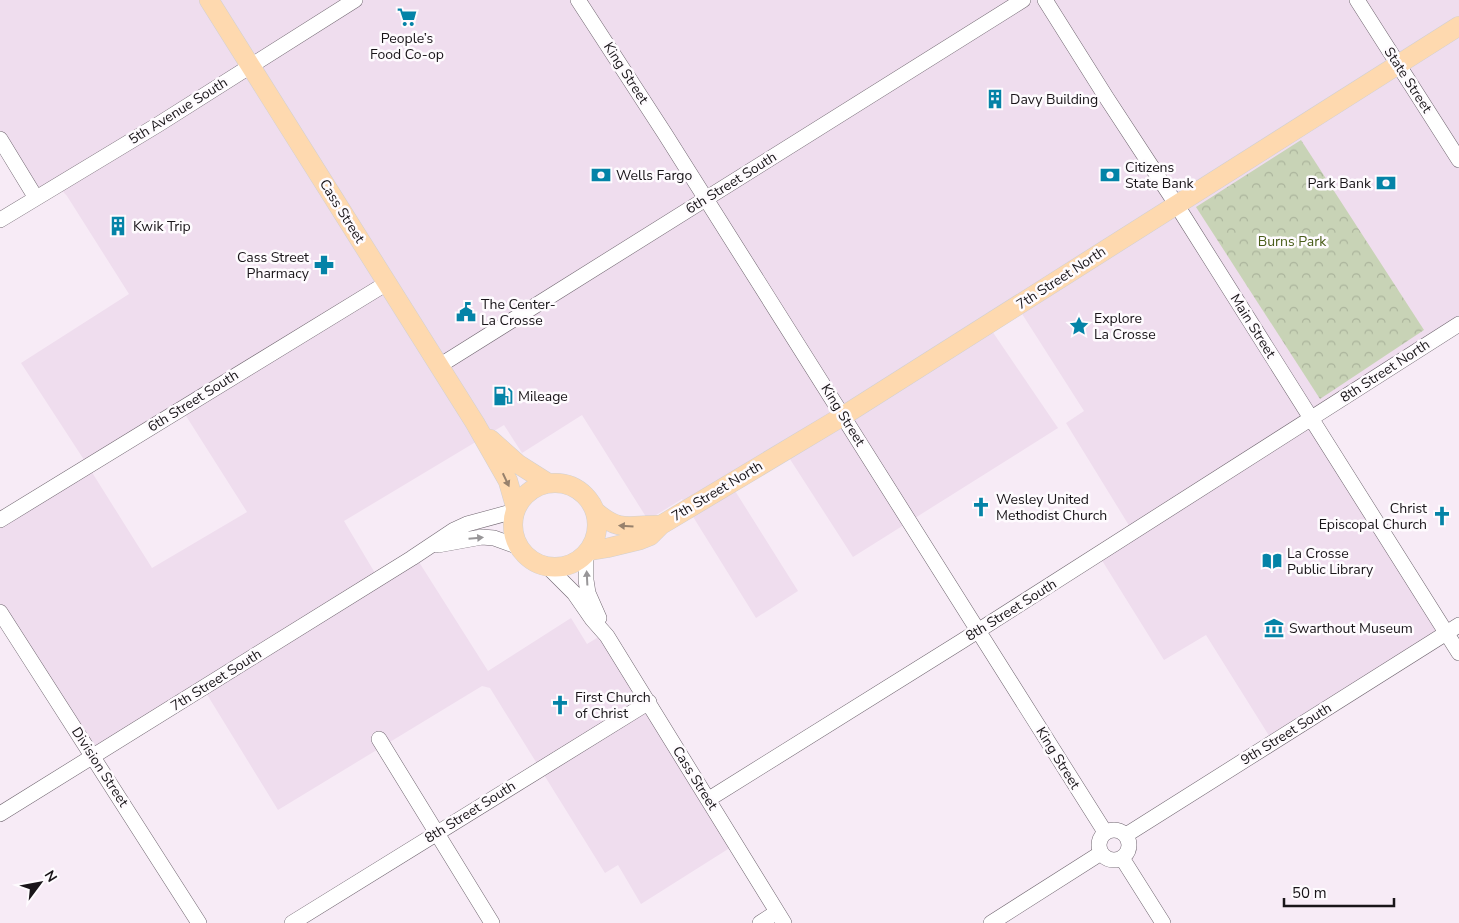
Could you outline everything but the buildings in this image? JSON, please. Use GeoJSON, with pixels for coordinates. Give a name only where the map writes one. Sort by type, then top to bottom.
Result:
{"type":"FeatureCollection","features":[{"type":"Feature","properties":{"kind":"main road","name":"Cass Street"},"geometry":{"type":"LineString","coordinates":[[209,0],[475,423],[508,481],[515,510]]}},
{"type":"Feature","properties":{"kind":"main road","name":"7th Street North"},"geometry":{"type":"LineString","coordinates":[[587,553],[650,536],[661,525],[843,416],[1459,26]]}},
{"type":"Feature","properties":{"kind":"main road","name":"Cass Street"},"geometry":{"type":"LineString","coordinates":[[475,423],[500,449],[518,464],[548,483]]}},
{"type":"Feature","properties":{"kind":"main road"},"geometry":{"type":"LineString","coordinates":[[548,483],[564,484],[580,491],[595,512],[597,520],[596,535],[587,553],[578,561],[568,566],[548,567],[531,560],[519,547],[513,529],[515,510],[521,500],[536,487],[548,483]]}},
{"type":"Feature","properties":{"kind":"main road","name":"7th Street North"},"geometry":{"type":"LineString","coordinates":[[595,512],[617,526],[661,525]]}},
{"type":"Feature","properties":{"kind":"street","name":"5th Avenue South"},"geometry":{"type":"LineString","coordinates":[[0,220],[355,0]]}},
{"type":"Feature","properties":{"kind":"street","name":"King Street"},"geometry":{"type":"LineString","coordinates":[[578,0],[706,199],[1105,832]]}},
{"type":"Feature","properties":{"kind":"street","name":"6th Street South"},"geometry":{"type":"LineString","coordinates":[[439,366],[1023,0]]}},
{"type":"Feature","properties":{"kind":"street","name":"Main Street"},"geometry":{"type":"LineString","coordinates":[[1045,0],[1312,418],[1453,629],[1459,653]]}},
{"type":"Feature","properties":{"kind":"street","name":"State Street"},"geometry":{"type":"LineString","coordinates":[[1357,0],[1459,160]]}},
{"type":"Feature","properties":{"kind":"street"},"geometry":{"type":"LineString","coordinates":[[0,139],[36,198]]}},
{"type":"Feature","properties":{"kind":"street","name":"6th Street South"},"geometry":{"type":"LineString","coordinates":[[0,520],[387,283]]}},
{"type":"Feature","properties":{"kind":"street","name":"8th Street North"},"geometry":{"type":"LineString","coordinates":[[1312,418],[1459,324]]}},
{"type":"Feature","properties":{"kind":"street","name":"8th Street South"},"geometry":{"type":"LineString","coordinates":[[709,799],[1312,418]]}},
{"type":"Feature","properties":{"kind":"street","name":"7th Street South"},"geometry":{"type":"LineString","coordinates":[[0,814],[432,546],[454,530],[467,524],[515,510]]}},
{"type":"Feature","properties":{"kind":"street","name":"7th Street South"},"geometry":{"type":"LineString","coordinates":[[432,546],[482,536],[494,538],[519,547]]}},
{"type":"Feature","properties":{"kind":"street","name":"Cass Street"},"geometry":{"type":"LineString","coordinates":[[587,553],[586,580],[588,593],[606,633],[781,918]]}},
{"type":"Feature","properties":{"kind":"street","name":"Cass Street"},"geometry":{"type":"LineString","coordinates":[[548,567],[574,593],[592,619],[606,633]]}},
{"type":"Feature","properties":{"kind":"street","name":"Division Street"},"geometry":{"type":"LineString","coordinates":[[0,612],[199,923]]}},
{"type":"Feature","properties":{"kind":"street","name":"9th Street South"},"geometry":{"type":"LineString","coordinates":[[1126,835],[1453,629]]}},
{"type":"Feature","properties":{"kind":"street","name":"8th Street South"},"geometry":{"type":"LineString","coordinates":[[292,923],[649,702]]}},
{"type":"Feature","properties":{"kind":"street"},"geometry":{"type":"LineString","coordinates":[[379,739],[492,923]]}},
{"type":"Feature","properties":{"kind":"street"},"geometry":{"type":"LineString","coordinates":[[1114,829],[1126,835],[1129,845],[1122,858],[1117,860],[1108,859],[1101,853],[1098,844],[1099,839],[1105,832],[1114,829]]}},
{"type":"Feature","properties":{"kind":"street"},"geometry":{"type":"LineString","coordinates":[[991,923],[1101,853]]}},
{"type":"Feature","properties":{"kind":"street"},"geometry":{"type":"LineString","coordinates":[[1122,858],[1163,923]]}},
{"type":"Feature","properties":{"kind":"street"},"geometry":{"type":"LineString","coordinates":[[760,923],[781,918]]}},
{"type":"Feature","properties":{"kind":"shaded area"},"geometry":{"type":"Polygon","coordinates":[[[0,0],[1459,0],[1459,327],[1312,418],[1447,633],[1273,742],[1206,635],[1164,660],[1098,554],[1133,532],[1066,423],[1084,411],[1017,306],[988,325],[1058,428],[853,557],[786,453],[732,486],[798,591],[756,618],[682,499],[648,520],[582,415],[522,453],[504,425],[344,521],[375,573],[412,551],[488,671],[571,618],[587,644],[605,633],[736,844],[641,904],[618,865],[605,873],[490,688],[482,686],[278,810],[203,688],[93,756],[0,612],[0,520],[88,466],[21,363],[129,294],[67,196],[57,185],[36,198],[0,139],[0,0]],[[181,408],[88,466],[152,568],[247,512],[181,408]]]}},
{"type":"Feature","properties":{"kind":"green space","name":"Burns Park"},"geometry":{"type":"Polygon","coordinates":[[[1301,140],[1424,330],[1320,399],[1196,207],[1301,140]]]}},
{"type":"Feature","properties":{"kind":"place","name":"People’s Food Co-op"},"geometry":{"type":"Point","coordinates":[407,17]}},
{"type":"Feature","properties":{"kind":"place","name":"Davy Building"},"geometry":{"type":"Point","coordinates":[995,99]}},
{"type":"Feature","properties":{"kind":"place","name":"Wells Fargo"},"geometry":{"type":"Point","coordinates":[601,175]}},
{"type":"Feature","properties":{"kind":"place","name":"Citizens State Bank"},"geometry":{"type":"Point","coordinates":[1110,175]}},
{"type":"Feature","properties":{"kind":"place","name":"Park Bank"},"geometry":{"type":"Point","coordinates":[1386,183]}},
{"type":"Feature","properties":{"kind":"place","name":"Kwik Trip"},"geometry":{"type":"Point","coordinates":[118,226]}},
{"type":"Feature","properties":{"kind":"place","name":"Cass Street Pharmacy"},"geometry":{"type":"Point","coordinates":[324,265]}},
{"type":"Feature","properties":{"kind":"place","name":"The Center- La Crosse"},"geometry":{"type":"Point","coordinates":[466,312]}},
{"type":"Feature","properties":{"kind":"place","name":"Explore La Crosse"},"geometry":{"type":"Point","coordinates":[1079,326]}},
{"type":"Feature","properties":{"kind":"place","name":"Mileage"},"geometry":{"type":"Point","coordinates":[503,396]}},
{"type":"Feature","properties":{"kind":"place","name":"Wesley United Methodist Church"},"geometry":{"type":"Point","coordinates":[981,507]}},
{"type":"Feature","properties":{"kind":"place","name":"Christ Episcopal Church"},"geometry":{"type":"Point","coordinates":[1442,516]}},
{"type":"Feature","properties":{"kind":"place","name":"La Crosse Public Library"},"geometry":{"type":"Point","coordinates":[1272,561]}},
{"type":"Feature","properties":{"kind":"place","name":"Swarthout Museum"},"geometry":{"type":"Point","coordinates":[1274,628]}},
{"type":"Feature","properties":{"kind":"place","name":"First Church of Christ"},"geometry":{"type":"Point","coordinates":[560,705]}}]}
